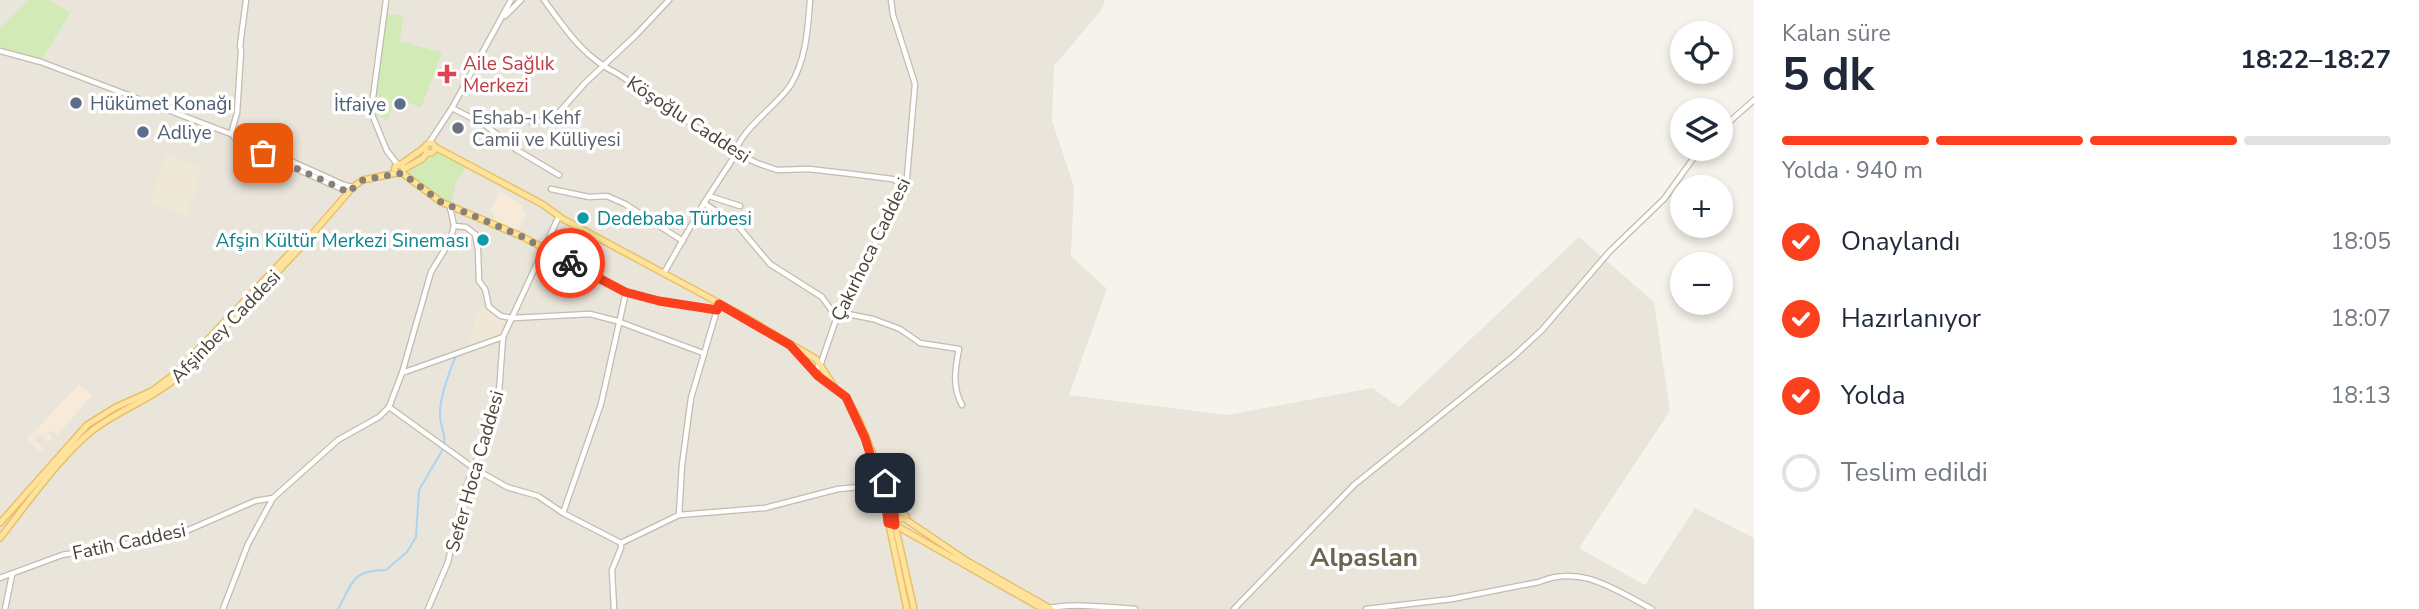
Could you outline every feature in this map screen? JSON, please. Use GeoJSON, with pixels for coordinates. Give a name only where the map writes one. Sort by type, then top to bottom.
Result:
{"type":"FeatureCollection","features":[{"type":"Feature","properties":{"kind":"main road"},"geometry":{"type":"LineString","coordinates":[[718,307],[659,301],[625,292],[521,236],[450,207],[399,169],[422,159],[430,147],[542,204],[718,307],[821,363],[834,386]]}},
{"type":"Feature","properties":{"kind":"main road","name":"Afşinbey Caddesi"},"geometry":{"type":"LineString","coordinates":[[0,538],[75,447],[111,418],[159,392],[180,375],[353,187],[363,180],[399,169]]}},
{"type":"Feature","properties":{"kind":"main road","name":"Afşinbey Caddesi"},"geometry":{"type":"LineString","coordinates":[[0,523],[88,425],[116,407],[152,391],[176,373],[294,247],[323,221]]}},
{"type":"Feature","properties":{"kind":"main road"},"geometry":{"type":"LineString","coordinates":[[790,345],[814,372],[846,397],[859,420],[880,485],[907,609]]}},
{"type":"Feature","properties":{"kind":"main road"},"geometry":{"type":"LineString","coordinates":[[867,443],[893,503],[895,525],[914,609]]}},
{"type":"Feature","properties":{"kind":"main road"},"geometry":{"type":"LineString","coordinates":[[893,503],[906,516]]}},
{"type":"Feature","properties":{"kind":"main road"},"geometry":{"type":"LineString","coordinates":[[887,520],[889,512],[894,513]]}},
{"type":"Feature","properties":{"kind":"main road"},"geometry":{"type":"LineString","coordinates":[[894,513],[897,518],[908,521],[967,561],[1047,609]]}},
{"type":"Feature","properties":{"kind":"main road"},"geometry":{"type":"LineString","coordinates":[[887,520],[1047,609]]}},
{"type":"Feature","properties":{"kind":"street"},"geometry":{"type":"LineString","coordinates":[[230,134],[237,113],[240,46],[246,0]]}},
{"type":"Feature","properties":{"kind":"street"},"geometry":{"type":"LineString","coordinates":[[386,0],[371,112],[387,151],[399,169]]}},
{"type":"Feature","properties":{"kind":"street"},"geometry":{"type":"LineString","coordinates":[[430,147],[511,0]]}},
{"type":"Feature","properties":{"kind":"street"},"geometry":{"type":"LineString","coordinates":[[499,22],[521,0]]}},
{"type":"Feature","properties":{"kind":"street","name":"Köşoğlu Caddesi"},"geometry":{"type":"LineString","coordinates":[[544,0],[578,46],[601,66],[618,74],[734,152],[777,170],[809,169],[852,174],[892,179],[905,185]]}},
{"type":"Feature","properties":{"kind":"street"},"geometry":{"type":"LineString","coordinates":[[532,123],[555,117],[601,66],[668,0]]}},
{"type":"Feature","properties":{"kind":"street"},"geometry":{"type":"LineString","coordinates":[[664,273],[732,160],[734,152],[755,121],[790,85],[805,48],[810,0]]}},
{"type":"Feature","properties":{"kind":"street","name":"Çakırhoca Caddesi"},"geometry":{"type":"LineString","coordinates":[[814,372],[821,363],[839,311],[905,185],[915,84],[893,15],[891,0]]}},
{"type":"Feature","properties":{"kind":"street"},"geometry":{"type":"LineString","coordinates":[[0,51],[41,62],[230,134],[353,187]]}},
{"type":"Feature","properties":{"kind":"street"},"geometry":{"type":"LineString","coordinates":[[1733,119],[1754,100]]}},
{"type":"Feature","properties":{"kind":"street"},"geometry":{"type":"LineString","coordinates":[[452,108],[485,125],[517,150],[559,175]]}},
{"type":"Feature","properties":{"kind":"street"},"geometry":{"type":"LineString","coordinates":[[230,134],[240,144],[347,193]]}},
{"type":"Feature","properties":{"kind":"street"},"geometry":{"type":"LineString","coordinates":[[1234,609],[1354,485],[1514,356],[1542,330],[1610,251],[1664,199],[1691,161]]}},
{"type":"Feature","properties":{"kind":"street"},"geometry":{"type":"LineString","coordinates":[[551,188],[589,197],[607,196],[625,204],[683,241]]}},
{"type":"Feature","properties":{"kind":"street"},"geometry":{"type":"LineString","coordinates":[[709,196],[740,206]]}},
{"type":"Feature","properties":{"kind":"street"},"geometry":{"type":"LineString","coordinates":[[704,203],[743,230],[771,264],[822,297],[832,311],[873,319],[900,329],[920,344],[959,349],[955,390],[962,405]]}},
{"type":"Feature","properties":{"kind":"street"},"geometry":{"type":"LineString","coordinates":[[450,207],[454,226],[447,248],[431,272],[389,407],[475,469],[508,486],[538,496],[563,513],[621,542]]}},
{"type":"Feature","properties":{"kind":"street","name":"Sefer Hoca Caddesi"},"geometry":{"type":"LineString","coordinates":[[429,609],[448,562],[464,493],[475,469],[499,393],[503,337],[559,216]]}},
{"type":"Feature","properties":{"kind":"street"},"geometry":{"type":"LineString","coordinates":[[454,226],[466,227],[475,234],[478,281],[485,289],[489,307],[501,316],[513,318],[590,314],[617,321],[703,353]]}},
{"type":"Feature","properties":{"kind":"street"},"geometry":{"type":"LineString","coordinates":[[563,513],[601,404],[625,292]]}},
{"type":"Feature","properties":{"kind":"street"},"geometry":{"type":"LineString","coordinates":[[679,515],[682,465],[691,398],[718,307]]}},
{"type":"Feature","properties":{"kind":"street"},"geometry":{"type":"LineString","coordinates":[[401,373],[503,337]]}},
{"type":"Feature","properties":{"kind":"street","name":"Fatih Caddesi"},"geometry":{"type":"LineString","coordinates":[[0,578],[62,555],[177,535],[256,501],[273,498],[332,444],[379,417],[389,407]]}},
{"type":"Feature","properties":{"kind":"street"},"geometry":{"type":"LineString","coordinates":[[621,542],[679,515],[765,508],[838,489],[880,485]]}},
{"type":"Feature","properties":{"kind":"street"},"geometry":{"type":"LineString","coordinates":[[223,609],[248,544],[273,498]]}},
{"type":"Feature","properties":{"kind":"street"},"geometry":{"type":"LineString","coordinates":[[614,609],[612,570],[621,542]]}},
{"type":"Feature","properties":{"kind":"street"},"geometry":{"type":"LineString","coordinates":[[5,609],[12,574]]}},
{"type":"Feature","properties":{"kind":"street"},"geometry":{"type":"LineString","coordinates":[[1366,609],[1452,598],[1539,582],[1552,576],[1575,575],[1595,580],[1652,609]]}},
{"type":"Feature","properties":{"kind":"street"},"geometry":{"type":"LineString","coordinates":[[1047,609],[1062,605],[1135,609]]}},
{"type":"Feature","properties":{"kind":"shaded area"},"geometry":{"type":"Polygon","coordinates":[[[0,0],[1105,0],[1102,9],[1054,66],[1052,121],[1074,187],[1071,256],[1107,289],[1069,395],[1227,415],[1372,388],[1399,407],[1579,237],[1654,302],[1670,411],[1579,548],[1645,585],[1695,508],[1754,538],[1754,609],[0,609],[0,0]]]}},
{"type":"Feature","properties":{"kind":"shaded area"},"geometry":{"type":"Polygon","coordinates":[[[166,154],[202,169],[187,216],[149,202],[166,154]]]}},
{"type":"Feature","properties":{"kind":"shaded area"},"geometry":{"type":"Polygon","coordinates":[[[500,191],[521,204],[526,215],[517,231],[493,223],[494,213],[490,211],[500,191]]]}},
{"type":"Feature","properties":{"kind":"shaded area"},"geometry":{"type":"Polygon","coordinates":[[[489,307],[507,318],[496,336],[469,347],[477,310],[489,307]]]}},
{"type":"Feature","properties":{"kind":"shaded area"},"geometry":{"type":"Polygon","coordinates":[[[79,384],[92,396],[57,435],[51,430],[48,433],[53,438],[49,442],[40,434],[34,440],[43,448],[40,452],[27,439],[79,384]]]}},
{"type":"Feature","properties":{"kind":"green space"},"geometry":{"type":"Polygon","coordinates":[[[29,0],[49,0],[70,13],[42,59],[0,47],[0,29],[29,0]]]}},
{"type":"Feature","properties":{"kind":"green space"},"geometry":{"type":"Polygon","coordinates":[[[384,14],[403,16],[400,41],[442,53],[421,108],[398,98],[387,120],[371,112],[384,14]]]}},
{"type":"Feature","properties":{"kind":"green space"},"geometry":{"type":"Polygon","coordinates":[[[435,151],[467,166],[456,182],[450,207],[402,173],[422,159],[432,156],[435,151]]]}},
{"type":"Feature","properties":{"kind":"waterway"},"geometry":{"type":"LineString","coordinates":[[444,444],[440,420],[441,401],[456,355]]}},
{"type":"Feature","properties":{"kind":"waterway"},"geometry":{"type":"LineString","coordinates":[[338,609],[355,579],[366,572],[386,570],[407,552],[416,537],[419,490],[443,449]]}},
{"type":"Feature","properties":{"kind":"way so far"},"geometry":{"type":"LineString","coordinates":[[263,153],[347,193],[363,180],[402,173],[450,207],[521,236],[570,263]]}},
{"type":"Feature","properties":{"kind":"place","name":"Aile Sağlık Merkezi"},"geometry":{"type":"Point","coordinates":[447,74]}},
{"type":"Feature","properties":{"kind":"place","name":"Hükümet Konağı"},"geometry":{"type":"Point","coordinates":[76,103]}},
{"type":"Feature","properties":{"kind":"place","name":"İtfaiye"},"geometry":{"type":"Point","coordinates":[400,104]}},
{"type":"Feature","properties":{"kind":"place","name":"Eshab-ı Kehf Camii ve Külliyesi"},"geometry":{"type":"Point","coordinates":[458,128]}},
{"type":"Feature","properties":{"kind":"place","name":"Adliye"},"geometry":{"type":"Point","coordinates":[143,132]}},
{"type":"Feature","properties":{"kind":"place","name":"Dedebaba Türbesi"},"geometry":{"type":"Point","coordinates":[583,218]}},
{"type":"Feature","properties":{"kind":"place","name":"Afşin Kültür Merkezi Sineması"},"geometry":{"type":"Point","coordinates":[483,240]}},
{"type":"Feature","properties":{"kind":"district","name":"Alpaslan"},"geometry":{"type":"Point","coordinates":[1364,557]}},
{"type":"Feature","properties":{"kind":"route"},"geometry":{"type":"LineString","coordinates":[[570,263],[625,292],[659,301],[717,310],[719,304],[790,345],[818,376],[846,397],[859,420],[886,505],[888,523],[895,525],[893,503],[885,483]]}}]}
